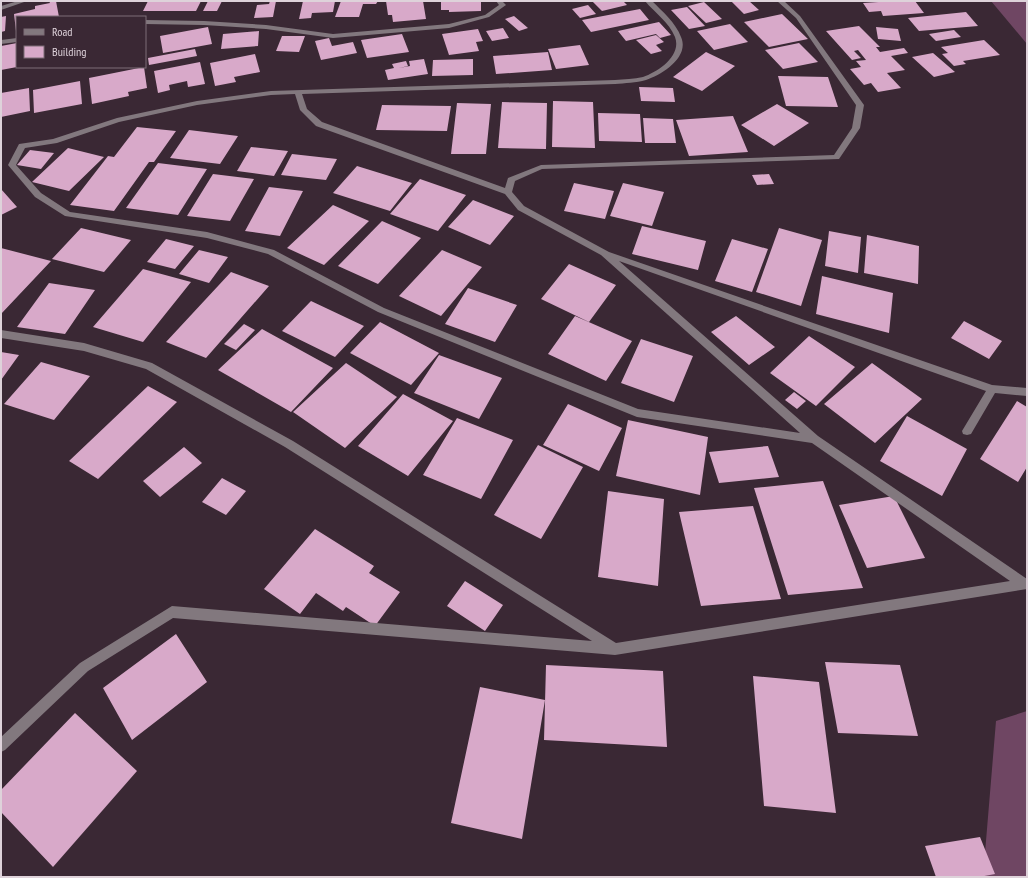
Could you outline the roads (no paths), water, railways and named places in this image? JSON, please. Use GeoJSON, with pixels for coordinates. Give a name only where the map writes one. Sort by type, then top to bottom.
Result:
{"type":"FeatureCollection","features":[{"type":"Feature","properties":{"kind":"street"},"geometry":{"type":"LineString","coordinates":[[1,8],[24,1]]}},
{"type":"Feature","properties":{"kind":"street"},"geometry":{"type":"LineString","coordinates":[[146,22],[204,22],[266,27],[333,36],[449,26],[487,16],[503,5],[499,1]]}},
{"type":"Feature","properties":{"kind":"street"},"geometry":{"type":"LineString","coordinates":[[648,1],[666,19],[679,37],[680,44],[677,53],[670,64],[648,78],[615,82],[271,93],[197,103],[117,120],[54,141],[22,146],[12,165],[38,195],[68,214],[207,235],[271,252],[381,310],[637,413],[814,439]]}},
{"type":"Feature","properties":{"kind":"street"},"geometry":{"type":"LineString","coordinates":[[491,185],[511,180],[541,167],[836,157],[856,128],[860,105],[790,5],[780,1]]}},
{"type":"Feature","properties":{"kind":"street"},"geometry":{"type":"LineString","coordinates":[[1,42],[16,40]]}},
{"type":"Feature","properties":{"kind":"street"},"geometry":{"type":"LineString","coordinates":[[298,92],[304,110],[319,124],[508,192],[521,208],[604,253],[992,389],[1027,392]]}},
{"type":"Feature","properties":{"kind":"street"},"geometry":{"type":"LineString","coordinates":[[508,192],[511,180]]}},
{"type":"Feature","properties":{"kind":"street"},"geometry":{"type":"LineString","coordinates":[[604,253],[814,439],[1026,584]]}},
{"type":"Feature","properties":{"kind":"street"},"geometry":{"type":"LineString","coordinates":[[1,334],[84,347],[149,366],[289,444],[615,649]]}},
{"type":"Feature","properties":{"kind":"street"},"geometry":{"type":"LineString","coordinates":[[967,431],[992,389]]}},
{"type":"Feature","properties":{"kind":"street"},"geometry":{"type":"LineString","coordinates":[[1,746],[84,667],[172,612],[615,649],[1026,584]]}}]}
